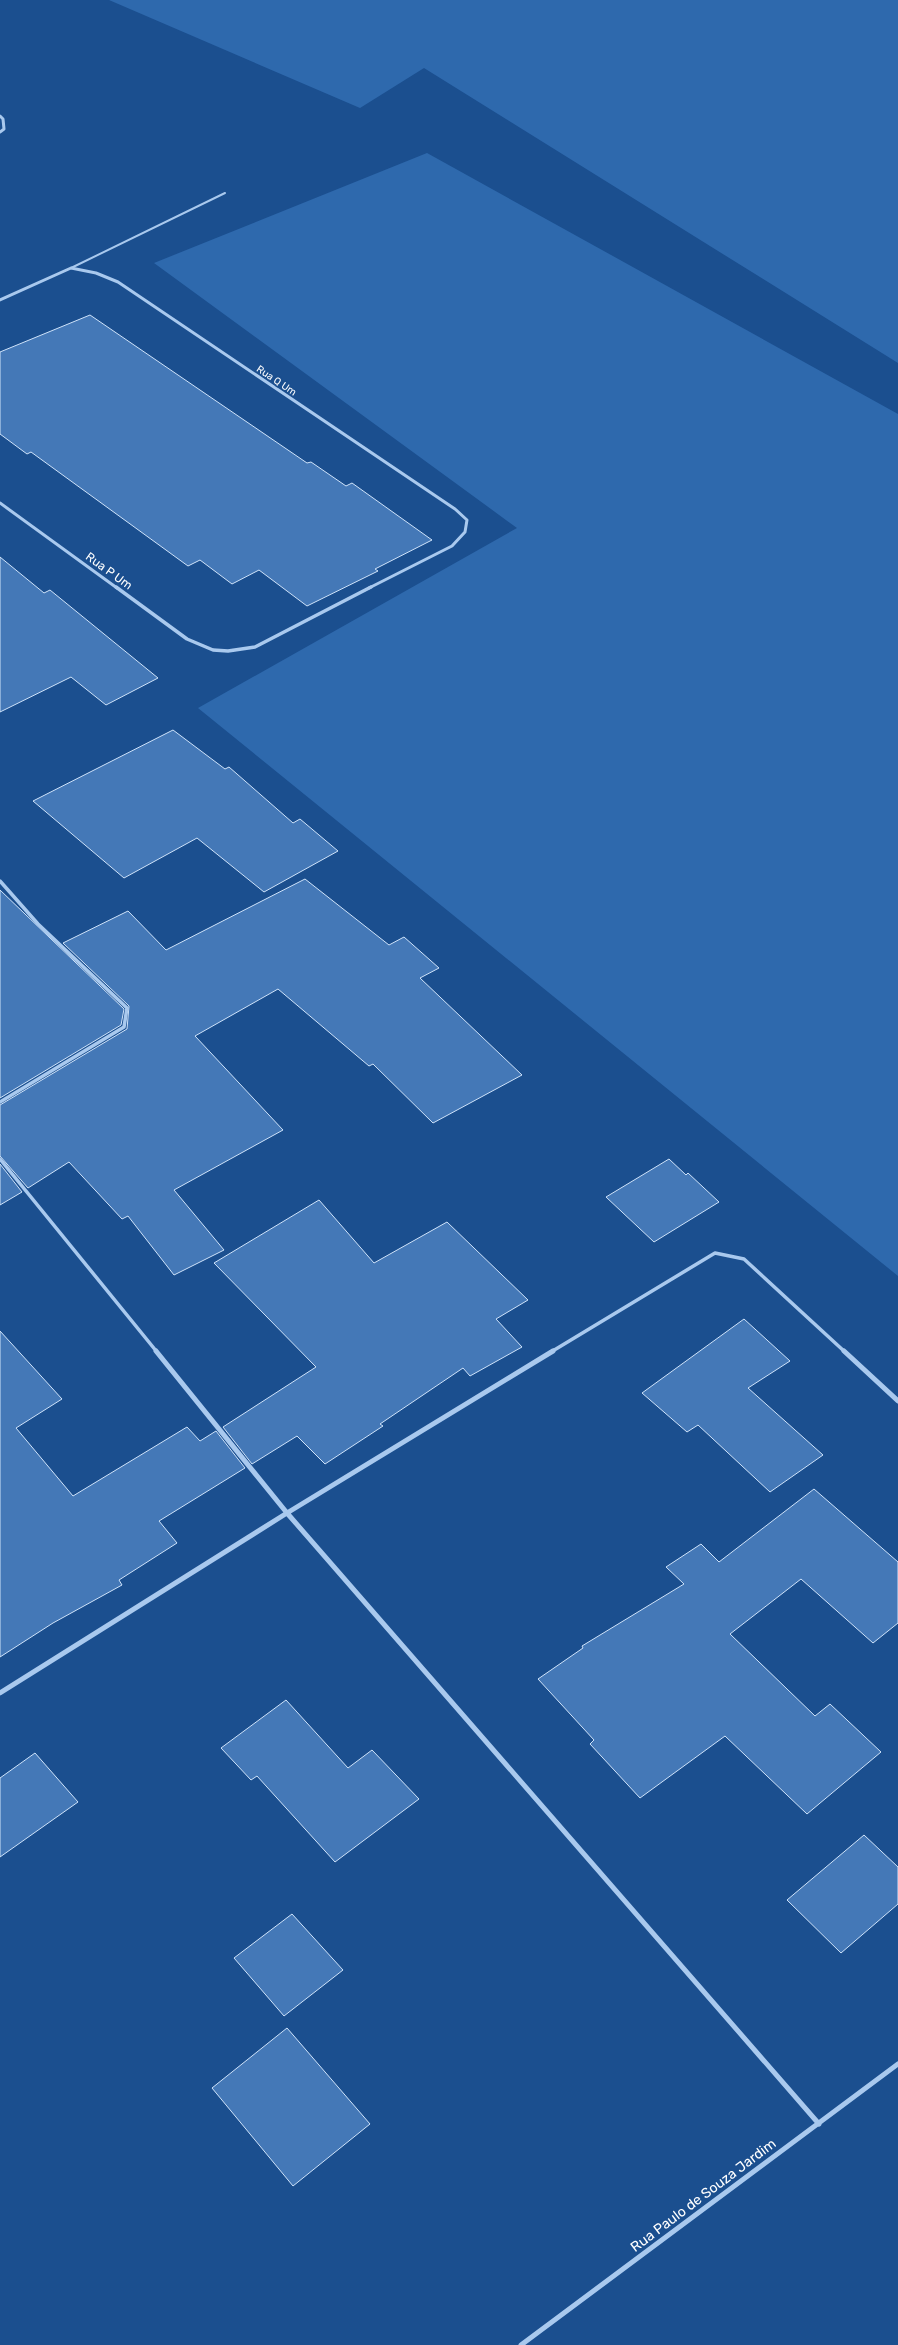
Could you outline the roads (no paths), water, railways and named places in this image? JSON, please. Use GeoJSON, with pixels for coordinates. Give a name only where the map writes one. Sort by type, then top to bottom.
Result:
{"type":"FeatureCollection","features":[{"type":"Feature","properties":{"kind":"street"},"geometry":{"type":"LineString","coordinates":[[0,116],[3,119],[4,129],[0,132]]}},
{"type":"Feature","properties":{"kind":"street"},"geometry":{"type":"LineString","coordinates":[[0,300],[71,268]]}},
{"type":"Feature","properties":{"kind":"street","name":"Rua Q Um"},"geometry":{"type":"LineString","coordinates":[[71,268],[96,273],[118,282],[454,509],[467,520]]}},
{"type":"Feature","properties":{"kind":"street","name":"Rua P Um"},"geometry":{"type":"LineString","coordinates":[[0,503],[187,639],[210,650],[230,653],[255,647],[452,546],[465,532],[467,520]]}},
{"type":"Feature","properties":{"kind":"street"},"geometry":{"type":"LineString","coordinates":[[0,881],[38,924],[127,1008],[124,1027],[0,1102]]}},
{"type":"Feature","properties":{"kind":"street"},"geometry":{"type":"LineString","coordinates":[[0,1159],[287,1513],[819,2124]]}},
{"type":"Feature","properties":{"kind":"street"},"geometry":{"type":"LineString","coordinates":[[0,1693],[287,1513],[715,1253],[744,1259],[898,1401]]}},
{"type":"Feature","properties":{"kind":"street","name":"Rua Paulo de Souza Jardim"},"geometry":{"type":"LineString","coordinates":[[521,2345],[898,2064]]}},
{"type":"Feature","properties":{"kind":"lane"},"geometry":{"type":"LineString","coordinates":[[71,268],[225,193]]}}]}
